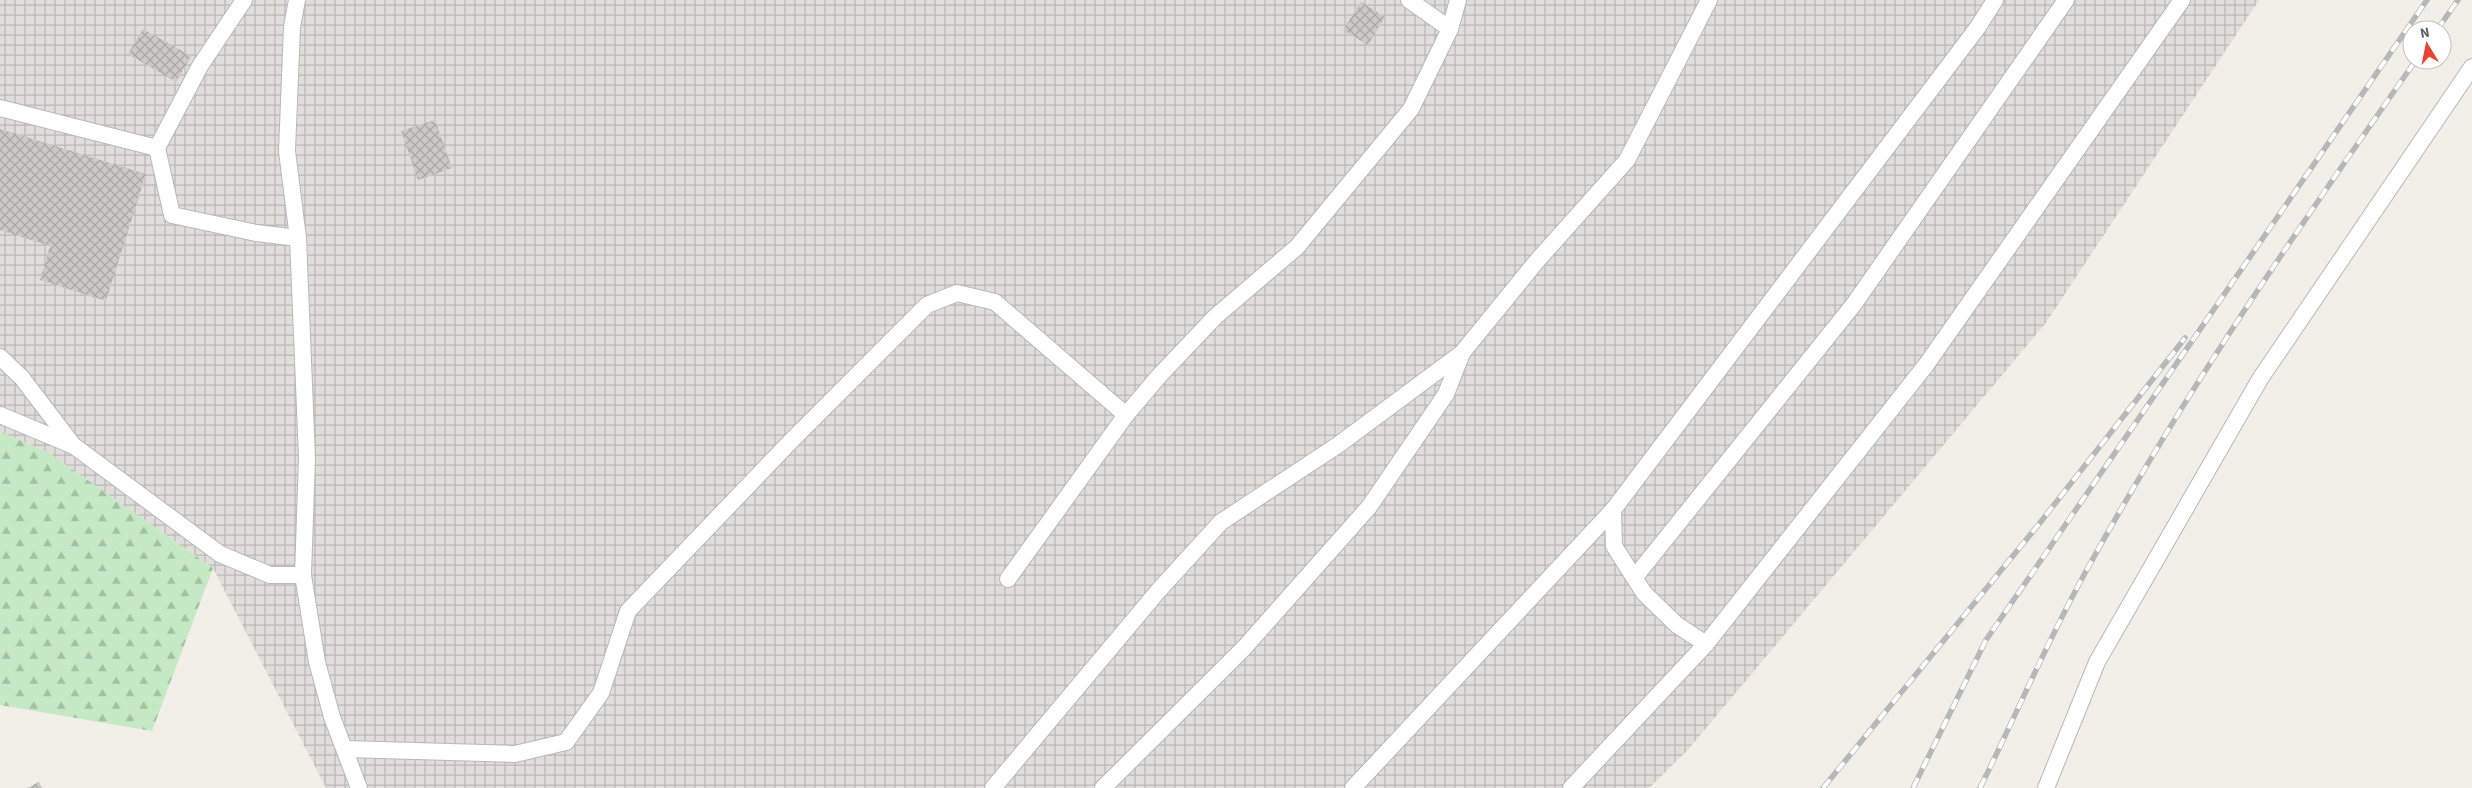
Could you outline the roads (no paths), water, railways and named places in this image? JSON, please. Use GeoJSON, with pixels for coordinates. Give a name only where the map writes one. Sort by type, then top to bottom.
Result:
{"type":"FeatureCollection","features":[{"type":"Feature","properties":{"kind":"lane"},"geometry":{"type":"LineString","coordinates":[[244,0],[200,66],[157,148],[172,215],[256,233],[298,238]]}},
{"type":"Feature","properties":{"kind":"lane"},"geometry":{"type":"LineString","coordinates":[[297,0],[292,27],[287,151],[298,238],[307,458],[303,575],[317,662],[332,717],[346,750],[358,788]]}},
{"type":"Feature","properties":{"kind":"lane"},"geometry":{"type":"LineString","coordinates":[[1409,0],[1450,29]]}},
{"type":"Feature","properties":{"kind":"lane"},"geometry":{"type":"LineString","coordinates":[[1008,579],[1126,415],[1158,376],[1215,317],[1298,247],[1411,109],[1450,29],[1458,0]]}},
{"type":"Feature","properties":{"kind":"lane"},"geometry":{"type":"LineString","coordinates":[[993,788],[1159,590],[1221,522],[1338,445],[1462,353],[1536,262],[1627,160],[1709,0]]}},
{"type":"Feature","properties":{"kind":"lane"},"geometry":{"type":"LineString","coordinates":[[1353,788],[1613,510],[1972,34],[1995,0]]}},
{"type":"Feature","properties":{"kind":"lane"},"geometry":{"type":"LineString","coordinates":[[1635,577],[1854,304],[2066,0]]}},
{"type":"Feature","properties":{"kind":"lane"},"geometry":{"type":"LineString","coordinates":[[1571,788],[1706,644],[1926,364],[2182,0]]}},
{"type":"Feature","properties":{"kind":"lane"},"geometry":{"type":"LineString","coordinates":[[2046,788],[2097,662],[2260,379],[2472,67]]}},
{"type":"Feature","properties":{"kind":"lane"},"geometry":{"type":"LineString","coordinates":[[0,108],[157,148]]}},
{"type":"Feature","properties":{"kind":"lane"},"geometry":{"type":"LineString","coordinates":[[346,750],[515,754],[566,742],[601,693],[628,611],[791,441],[927,305],[957,293],[995,302],[1126,415]]}},
{"type":"Feature","properties":{"kind":"lane"},"geometry":{"type":"LineString","coordinates":[[1103,788],[1244,648],[1370,507],[1446,394],[1462,353]]}},
{"type":"Feature","properties":{"kind":"lane"},"geometry":{"type":"LineString","coordinates":[[0,357],[22,378],[74,446]]}},
{"type":"Feature","properties":{"kind":"lane"},"geometry":{"type":"LineString","coordinates":[[0,415],[74,446],[220,554],[270,575],[303,575]]}},
{"type":"Feature","properties":{"kind":"lane"},"geometry":{"type":"LineString","coordinates":[[1613,510],[1614,546],[1644,593],[1677,625],[1706,644]]}},
{"type":"Feature","properties":{"kind":"railway"},"geometry":{"type":"LineString","coordinates":[[1913,788],[1986,640],[2427,0]]}},
{"type":"Feature","properties":{"kind":"railway"},"geometry":{"type":"LineString","coordinates":[[2444,20],[2458,0]]}},
{"type":"Feature","properties":{"kind":"railway"},"geometry":{"type":"LineString","coordinates":[[1980,788],[2071,599],[2123,506],[2243,312],[2409,70]]}},
{"type":"Feature","properties":{"kind":"railway"},"geometry":{"type":"LineString","coordinates":[[1823,788],[2039,524],[2185,338]]}}]}
